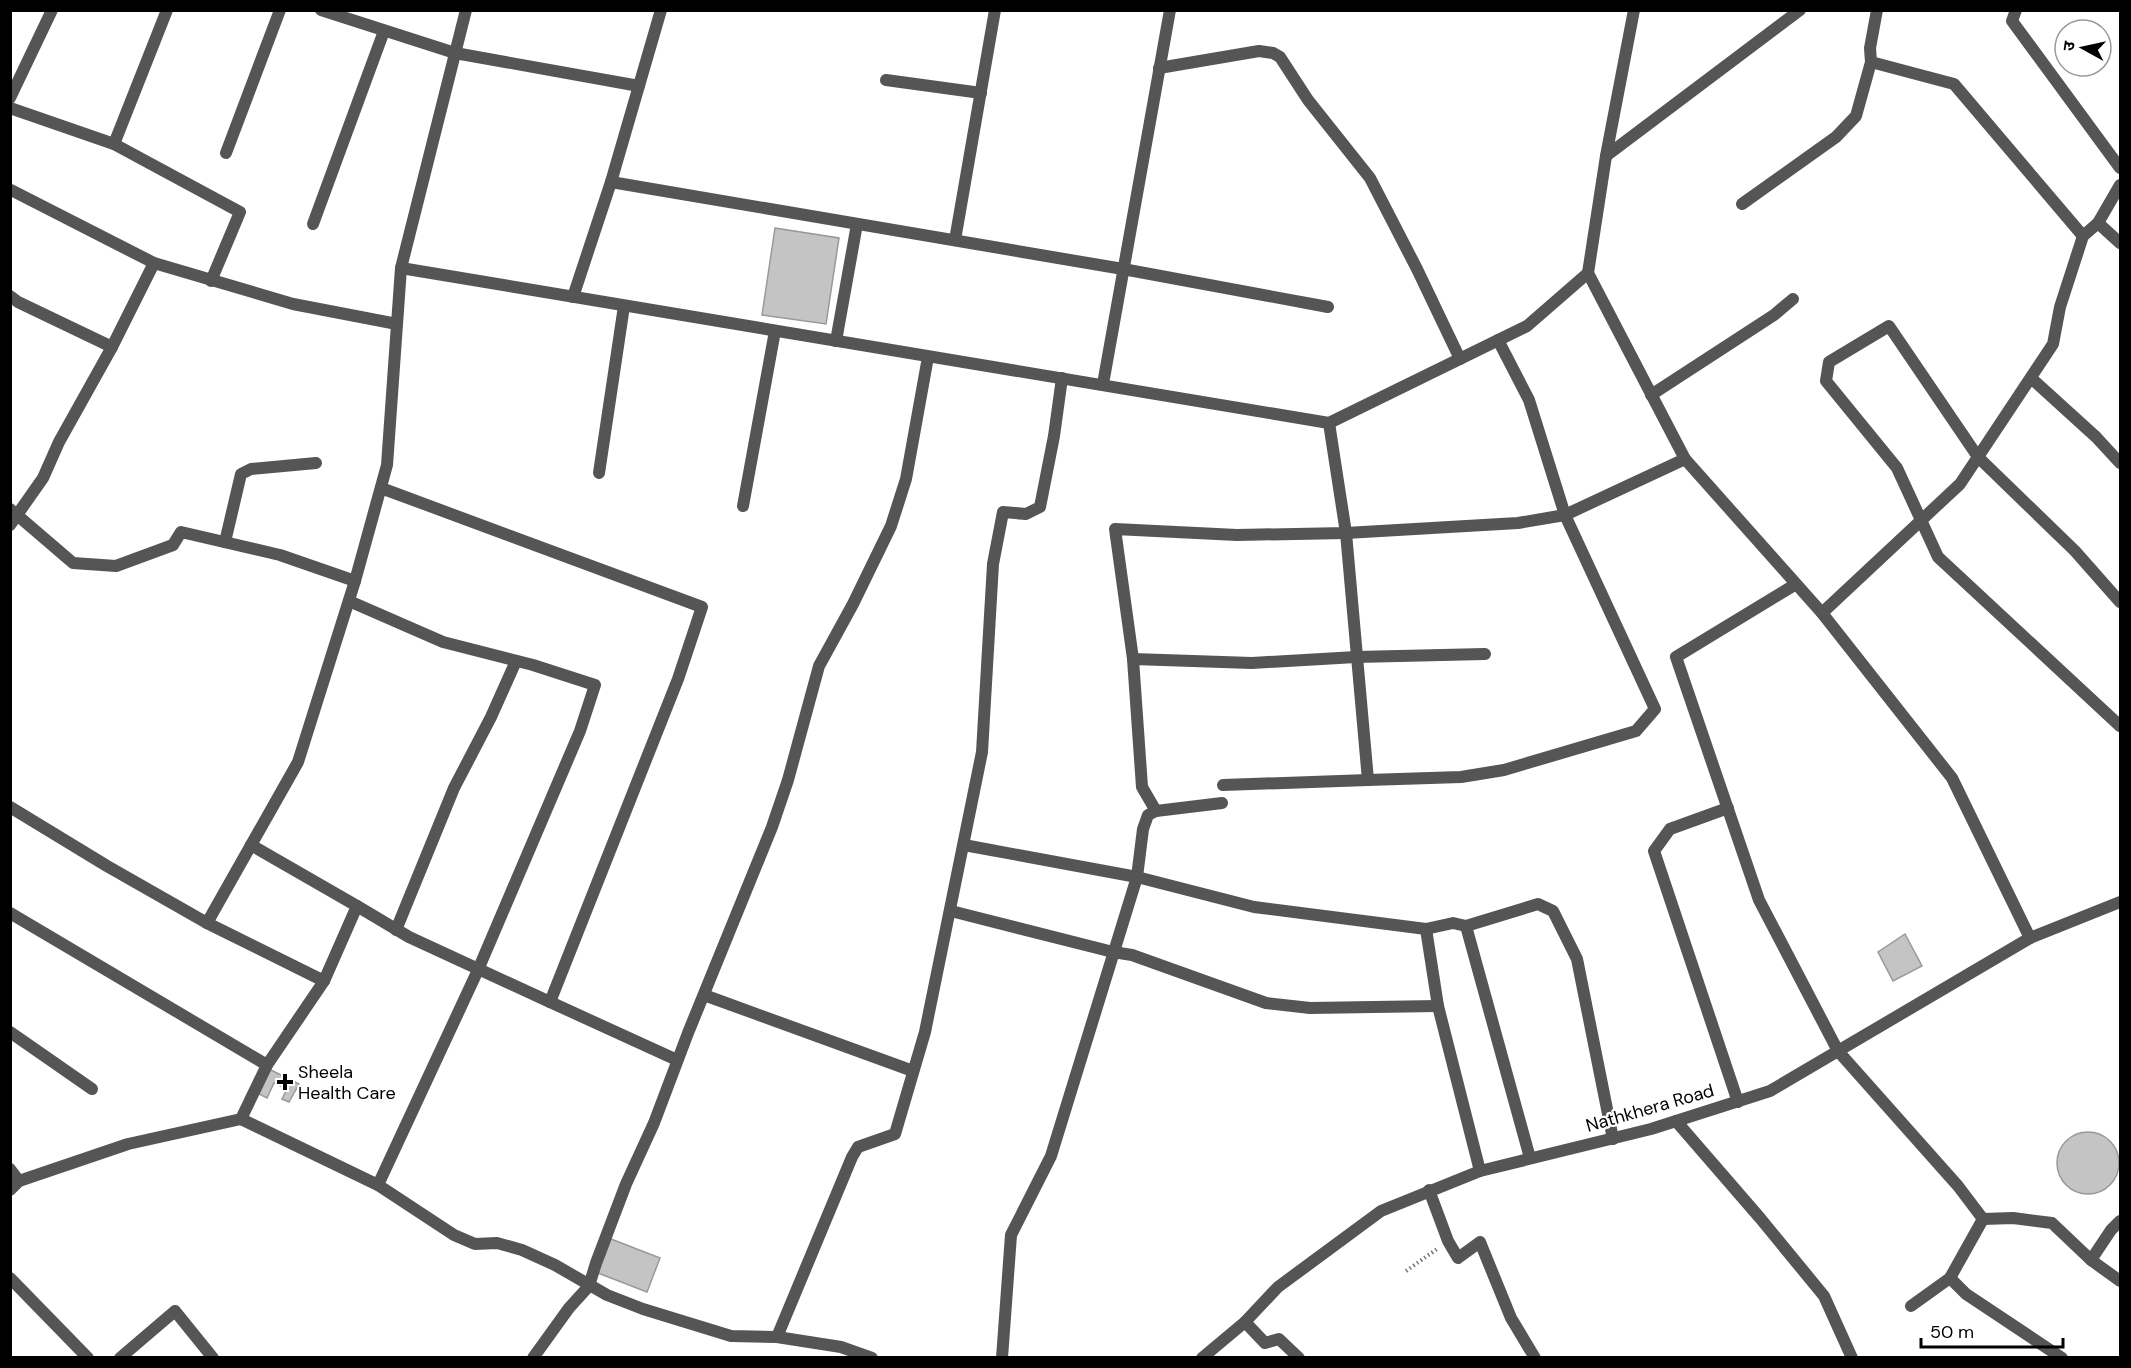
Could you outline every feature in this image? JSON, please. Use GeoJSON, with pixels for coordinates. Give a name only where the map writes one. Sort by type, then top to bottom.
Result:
{"type":"FeatureCollection","features":[{"type":"Feature","properties":{"kind":"street"},"geometry":{"type":"LineString","coordinates":[[10,98],[52,10]]}},
{"type":"Feature","properties":{"kind":"street"},"geometry":{"type":"LineString","coordinates":[[114,144],[166,10]]}},
{"type":"Feature","properties":{"kind":"street"},"geometry":{"type":"LineString","coordinates":[[226,153],[280,10]]}},
{"type":"Feature","properties":{"kind":"street"},"geometry":{"type":"LineString","coordinates":[[321,10],[455,53],[639,86]]}},
{"type":"Feature","properties":{"kind":"street"},"geometry":{"type":"LineString","coordinates":[[207,923],[298,762],[349,601],[387,465],[401,268],[466,10]]}},
{"type":"Feature","properties":{"kind":"street"},"geometry":{"type":"LineString","coordinates":[[573,297],[611,182],[661,10]]}},
{"type":"Feature","properties":{"kind":"street"},"geometry":{"type":"LineString","coordinates":[[956,240],[995,10]]}},
{"type":"Feature","properties":{"kind":"street"},"geometry":{"type":"LineString","coordinates":[[1103,384],[1170,10]]}},
{"type":"Feature","properties":{"kind":"street"},"geometry":{"type":"LineString","coordinates":[[1634,10],[1606,156],[1587,273],[1685,459],[1822,613],[1952,778],[2030,938]]}},
{"type":"Feature","properties":{"kind":"street"},"geometry":{"type":"LineString","coordinates":[[1606,156],[1800,10]]}},
{"type":"Feature","properties":{"kind":"street"},"geometry":{"type":"LineString","coordinates":[[1742,204],[1836,137],[1856,116],[1871,62],[1870,48],[1877,10]]}},
{"type":"Feature","properties":{"kind":"street"},"geometry":{"type":"LineString","coordinates":[[2016,10],[2012,21],[2121,168]]}},
{"type":"Feature","properties":{"kind":"street"},"geometry":{"type":"LineString","coordinates":[[314,224],[384,31]]}},
{"type":"Feature","properties":{"kind":"street"},"geometry":{"type":"LineString","coordinates":[[1159,68],[1259,51],[1273,53],[1280,57],[1308,100],[1370,178],[1460,359]]}},
{"type":"Feature","properties":{"kind":"street"},"geometry":{"type":"LineString","coordinates":[[1871,62],[1954,84],[2083,236]]}},
{"type":"Feature","properties":{"kind":"street"},"geometry":{"type":"LineString","coordinates":[[886,80],[981,93]]}},
{"type":"Feature","properties":{"kind":"street"},"geometry":{"type":"LineString","coordinates":[[10,108],[114,144],[240,212],[211,281]]}},
{"type":"Feature","properties":{"kind":"street"},"geometry":{"type":"LineString","coordinates":[[611,182],[1124,269],[1328,307]]}},
{"type":"Feature","properties":{"kind":"street"},"geometry":{"type":"LineString","coordinates":[[1822,613],[1960,484],[2053,344],[2060,307],[2083,236],[2098,223],[2121,185]]}},
{"type":"Feature","properties":{"kind":"street"},"geometry":{"type":"LineString","coordinates":[[11,190],[154,263],[293,304],[397,324]]}},
{"type":"Feature","properties":{"kind":"street"},"geometry":{"type":"LineString","coordinates":[[2098,223],[2121,243]]}},
{"type":"Feature","properties":{"kind":"street"},"geometry":{"type":"LineString","coordinates":[[836,341],[857,224]]}},
{"type":"Feature","properties":{"kind":"street"},"geometry":{"type":"LineString","coordinates":[[154,263],[112,347],[59,442],[43,478],[13,516],[73,563],[116,566],[174,545],[181,531],[280,555],[354,581]]}},
{"type":"Feature","properties":{"kind":"street"},"geometry":{"type":"LineString","coordinates":[[401,268],[1329,423],[1527,326],[1587,273]]}},
{"type":"Feature","properties":{"kind":"street"},"geometry":{"type":"LineString","coordinates":[[10,296],[112,347]]}},
{"type":"Feature","properties":{"kind":"street"},"geometry":{"type":"LineString","coordinates":[[1652,394],[1774,315],[1793,299]]}},
{"type":"Feature","properties":{"kind":"street"},"geometry":{"type":"LineString","coordinates":[[599,473],[624,306]]}},
{"type":"Feature","properties":{"kind":"street"},"geometry":{"type":"LineString","coordinates":[[2121,602],[2076,551],[1978,457],[1889,326],[1829,362],[1826,381],[1897,468],[1938,557],[2121,726]]}},
{"type":"Feature","properties":{"kind":"street"},"geometry":{"type":"LineString","coordinates":[[743,506],[775,331]]}},
{"type":"Feature","properties":{"kind":"street"},"geometry":{"type":"LineString","coordinates":[[1222,785],[1461,777],[1504,770],[1636,731],[1655,709],[1565,515],[1529,400],[1498,340]]}},
{"type":"Feature","properties":{"kind":"street"},"geometry":{"type":"LineString","coordinates":[[533,1358],[569,1308],[589,1286],[626,1184],[654,1124],[677,1060],[772,827],[788,780],[819,666],[853,604],[891,526],[906,479],[928,357]]}},
{"type":"Feature","properties":{"kind":"street"},"geometry":{"type":"LineString","coordinates":[[777,1337],[852,1157],[858,1147],[895,1134],[925,1032],[982,752],[993,564],[1003,512],[1026,514],[1040,507],[1054,436],[1062,378]]}},
{"type":"Feature","properties":{"kind":"street"},"geometry":{"type":"LineString","coordinates":[[2031,378],[2121,463]]}},
{"type":"Feature","properties":{"kind":"street"},"geometry":{"type":"LineString","coordinates":[[1329,423],[1346,533],[1368,780]]}},
{"type":"Feature","properties":{"kind":"street"},"geometry":{"type":"LineString","coordinates":[[1156,811],[1142,787],[1133,659],[1115,529],[1237,536],[1518,524],[1565,515],[1685,459]]}},
{"type":"Feature","properties":{"kind":"street"},"geometry":{"type":"LineString","coordinates":[[225,542],[241,474],[251,469],[316,463]]}},
{"type":"Feature","properties":{"kind":"street"},"geometry":{"type":"LineString","coordinates":[[381,488],[702,607],[678,679],[550,1002]]}},
{"type":"Feature","properties":{"kind":"street"},"geometry":{"type":"LineString","coordinates":[[1796,584],[1676,657],[1759,900],[1838,1051],[1958,1186],[1983,1219]]}},
{"type":"Feature","properties":{"kind":"street"},"geometry":{"type":"LineString","coordinates":[[349,601],[443,642],[595,685],[580,731],[478,970],[378,1185]]}},
{"type":"Feature","properties":{"kind":"street"},"geometry":{"type":"LineString","coordinates":[[1133,659],[1252,663],[1356,657],[1485,654]]}},
{"type":"Feature","properties":{"kind":"street"},"geometry":{"type":"LineString","coordinates":[[396,930],[454,788],[491,717],[516,661]]}},
{"type":"Feature","properties":{"kind":"street"},"geometry":{"type":"LineString","coordinates":[[1002,1358],[1011,1236],[1051,1156],[1137,877],[1143,829],[1148,815],[1156,811],[1222,803]]}},
{"type":"Feature","properties":{"kind":"street"},"geometry":{"type":"LineString","coordinates":[[10,807],[207,923],[324,981]]}},
{"type":"Feature","properties":{"kind":"street"},"geometry":{"type":"LineString","coordinates":[[1728,808],[1670,829],[1654,851],[1738,1102]]}},
{"type":"Feature","properties":{"kind":"street"},"geometry":{"type":"LineString","coordinates":[[251,845],[396,930],[478,970],[677,1060]]}},
{"type":"Feature","properties":{"kind":"street"},"geometry":{"type":"LineString","coordinates":[[964,845],[1137,877],[1254,907],[1426,929],[1453,923],[1466,927],[1538,904],[1553,911],[1577,959],[1613,1139]]}},
{"type":"Feature","properties":{"kind":"street","name":"Nathkhera Road"},"geometry":{"type":"LineString","coordinates":[[1202,1358],[1245,1322],[1278,1287],[1381,1211],[1480,1171],[1613,1139],[1770,1091],[2030,938],[2121,902]]}},
{"type":"Feature","properties":{"kind":"street"},"geometry":{"type":"LineString","coordinates":[[241,1119],[267,1065],[324,981],[357,906]]}},
{"type":"Feature","properties":{"kind":"street"},"geometry":{"type":"LineString","coordinates":[[951,911],[1132,955],[1266,1003],[1310,1008],[1438,1006]]}},
{"type":"Feature","properties":{"kind":"street"},"geometry":{"type":"LineString","coordinates":[[10,913],[267,1065]]}},
{"type":"Feature","properties":{"kind":"street"},"geometry":{"type":"LineString","coordinates":[[1466,927],[1530,1158]]}},
{"type":"Feature","properties":{"kind":"street"},"geometry":{"type":"LineString","coordinates":[[1426,929],[1438,1006],[1480,1171]]}},
{"type":"Feature","properties":{"kind":"street"},"geometry":{"type":"LineString","coordinates":[[704,995],[913,1071]]}},
{"type":"Feature","properties":{"kind":"street"},"geometry":{"type":"LineString","coordinates":[[10,1032],[92,1089]]}},
{"type":"Feature","properties":{"kind":"street"},"geometry":{"type":"LineString","coordinates":[[10,1169],[15,1186],[128,1144],[241,1119],[378,1185],[454,1234],[475,1244],[497,1244],[522,1250],[555,1265],[589,1286],[643,1309],[731,1336],[777,1337],[841,1347],[872,1358]]}},
{"type":"Feature","properties":{"kind":"street"},"geometry":{"type":"LineString","coordinates":[[1676,1121],[1824,1296],[1852,1358]]}},
{"type":"Feature","properties":{"kind":"street"},"geometry":{"type":"LineString","coordinates":[[1429,1190],[1448,1241],[1458,1258],[1480,1242],[1511,1318],[1535,1358]]}},
{"type":"Feature","properties":{"kind":"street"},"geometry":{"type":"LineString","coordinates":[[1983,1219],[2013,1218],[2052,1222],[2091,1260],[2121,1281]]}},
{"type":"Feature","properties":{"kind":"street"},"geometry":{"type":"LineString","coordinates":[[1911,1306],[1950,1278],[1983,1219]]}},
{"type":"Feature","properties":{"kind":"street"},"geometry":{"type":"LineString","coordinates":[[2091,1260],[2111,1230],[2121,1221]]}},
{"type":"Feature","properties":{"kind":"street"},"geometry":{"type":"LineString","coordinates":[[10,1278],[88,1358]]}},
{"type":"Feature","properties":{"kind":"street"},"geometry":{"type":"LineString","coordinates":[[1950,1278],[1966,1294],[2062,1358]]}},
{"type":"Feature","properties":{"kind":"street"},"geometry":{"type":"LineString","coordinates":[[120,1358],[175,1311],[213,1358]]}},
{"type":"Feature","properties":{"kind":"street"},"geometry":{"type":"LineString","coordinates":[[1245,1322],[1265,1343],[1279,1339],[1299,1358]]}},
{"type":"Feature","properties":{"kind":"path"},"geometry":{"type":"LineString","coordinates":[[1406,1271],[1448,1241]]}},
{"type":"Feature","properties":{"kind":"building"},"geometry":{"type":"Polygon","coordinates":[[[775,228],[839,238],[826,324],[762,315],[775,228]]]}},
{"type":"Feature","properties":{"kind":"building"},"geometry":{"type":"Polygon","coordinates":[[[1905,934],[1922,966],[1893,981],[1878,952],[1905,934]]]}},
{"type":"Feature","properties":{"kind":"building","name":"Sheela Health Care"},"geometry":{"type":"Polygon","coordinates":[[[269,1069],[299,1084],[289,1102],[282,1099],[287,1089],[274,1083],[267,1098],[257,1093],[269,1069]]]}},
{"type":"Feature","properties":{"kind":"building"},"geometry":{"type":"Polygon","coordinates":[[[2082,1132],[2094,1132],[2110,1141],[2117,1151],[2119,1163],[2117,1175],[2110,1185],[2094,1194],[2082,1194],[2071,1189],[2062,1180],[2057,1169],[2057,1157],[2062,1146],[2071,1137],[2082,1132]]]}},
{"type":"Feature","properties":{"kind":"building"},"geometry":{"type":"Polygon","coordinates":[[[611,1239],[660,1258],[647,1292],[598,1273],[611,1239]]]}},
{"type":"Feature","properties":{"kind":"place","name":"Sheela Health Care"},"geometry":{"type":"Point","coordinates":[285,1082]}}]}
